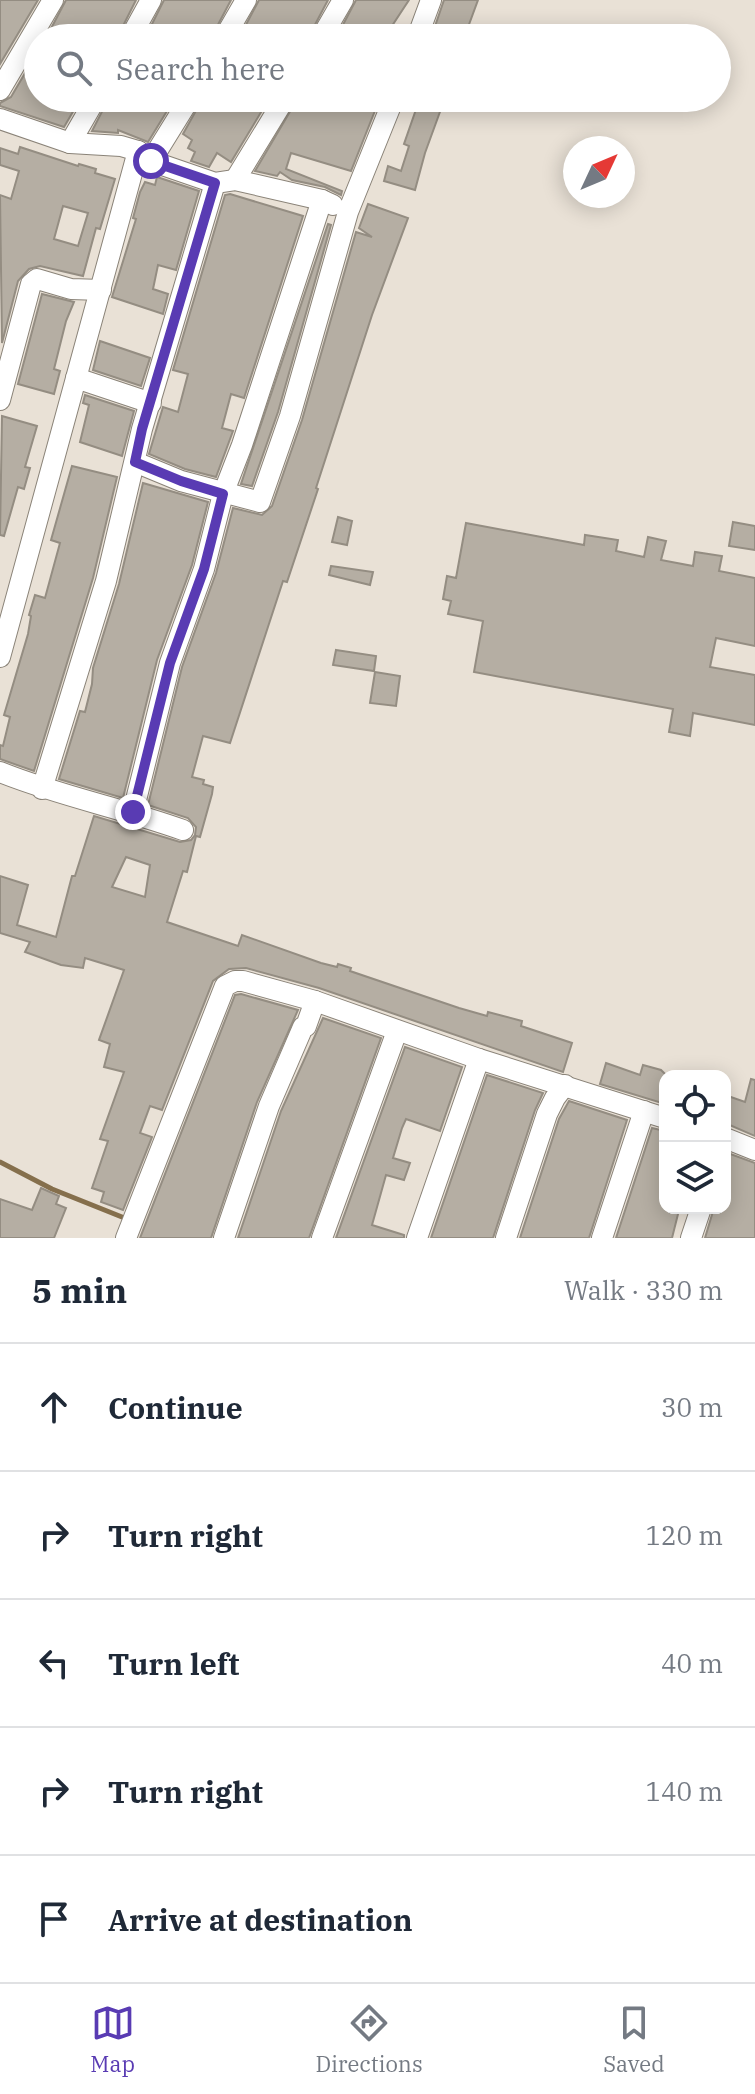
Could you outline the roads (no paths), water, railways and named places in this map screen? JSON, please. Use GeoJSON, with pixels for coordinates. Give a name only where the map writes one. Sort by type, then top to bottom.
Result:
{"type":"FeatureCollection","features":[{"type":"Feature","properties":{"kind":"street"},"geometry":{"type":"LineString","coordinates":[[39,24],[53,0]]}},
{"type":"Feature","properties":{"kind":"street"},"geometry":{"type":"LineString","coordinates":[[138,24],[151,0]]}},
{"type":"Feature","properties":{"kind":"street"},"geometry":{"type":"LineString","coordinates":[[232,24],[246,0]]}},
{"type":"Feature","properties":{"kind":"street"},"geometry":{"type":"LineString","coordinates":[[329,24],[343,0]]}},
{"type":"Feature","properties":{"kind":"street"},"geometry":{"type":"LineString","coordinates":[[422,24],[431,0]]}},
{"type":"Feature","properties":{"kind":"street"},"geometry":{"type":"LineString","coordinates":[[0,90],[24,49]]}},
{"type":"Feature","properties":{"kind":"street"},"geometry":{"type":"LineString","coordinates":[[70,143],[88,112]]}},
{"type":"Feature","properties":{"kind":"street"},"geometry":{"type":"LineString","coordinates":[[0,657],[5,623],[101,290],[145,156],[179,112]]}},
{"type":"Feature","properties":{"kind":"street"},"geometry":{"type":"LineString","coordinates":[[42,789],[106,581],[151,403],[225,182],[275,112]]}},
{"type":"Feature","properties":{"kind":"street"},"geometry":{"type":"LineString","coordinates":[[135,462],[181,481],[260,502],[290,416],[348,212],[388,112]]}},
{"type":"Feature","properties":{"kind":"street"},"geometry":{"type":"LineString","coordinates":[[0,119],[70,143],[121,146],[225,182],[322,200],[348,212]]}},
{"type":"Feature","properties":{"kind":"street"},"geometry":{"type":"LineString","coordinates":[[133,812],[170,663],[204,569],[223,494],[322,200]]}},
{"type":"Feature","properties":{"kind":"street"},"geometry":{"type":"LineString","coordinates":[[0,400],[31,284],[37,279],[71,289],[101,290]]}},
{"type":"Feature","properties":{"kind":"street"},"geometry":{"type":"LineString","coordinates":[[76,378],[151,403]]}},
{"type":"Feature","properties":{"kind":"street"},"geometry":{"type":"LineString","coordinates":[[0,772],[42,789],[133,812],[183,830]]}},
{"type":"Feature","properties":{"kind":"street"},"geometry":{"type":"LineString","coordinates":[[126,1238],[225,986],[235,981],[315,1001],[479,1059],[659,1116]]}},
{"type":"Feature","properties":{"kind":"street"},"geometry":{"type":"LineString","coordinates":[[224,1238],[269,1106],[315,1001]]}},
{"type":"Feature","properties":{"kind":"street"},"geometry":{"type":"LineString","coordinates":[[322,1238],[397,1031]]}},
{"type":"Feature","properties":{"kind":"street"},"geometry":{"type":"LineString","coordinates":[[417,1238],[479,1059]]}},
{"type":"Feature","properties":{"kind":"street"},"geometry":{"type":"LineString","coordinates":[[506,1238],[547,1114],[565,1085]]}},
{"type":"Feature","properties":{"kind":"street"},"geometry":{"type":"LineString","coordinates":[[602,1238],[644,1111]]}},
{"type":"Feature","properties":{"kind":"street"},"geometry":{"type":"LineString","coordinates":[[731,1140],[755,1150]]}},
{"type":"Feature","properties":{"kind":"street"},"geometry":{"type":"LineString","coordinates":[[691,1238],[699,1214]]}},
{"type":"Feature","properties":{"kind":"waterway"},"geometry":{"type":"LineString","coordinates":[[0,1162],[52,1189],[127,1219]]}}]}
